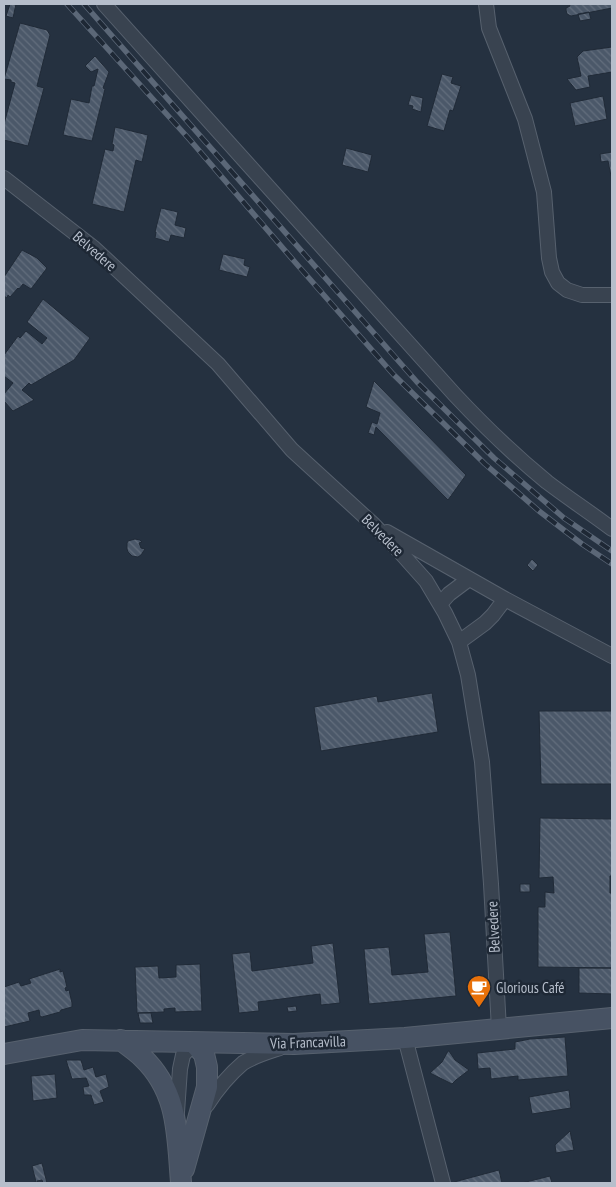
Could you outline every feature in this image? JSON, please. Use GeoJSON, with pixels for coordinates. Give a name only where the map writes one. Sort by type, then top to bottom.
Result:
{"type":"FeatureCollection","features":[{"type":"Feature","properties":{"kind":"main road","name":"Via Francavilla"},"geometry":{"type":"LineString","coordinates":[[4,1054],[82,1040],[294,1044],[404,1038],[612,1018]]}},
{"type":"Feature","properties":{"kind":"main road"},"geometry":{"type":"LineString","coordinates":[[121,1040],[142,1057],[158,1075],[169,1094],[176,1122],[181,1182]]}},
{"type":"Feature","properties":{"kind":"main road"},"geometry":{"type":"LineString","coordinates":[[181,1182],[207,1087],[207,1066],[204,1054],[194,1043]]}},
{"type":"Feature","properties":{"kind":"street"},"geometry":{"type":"LineString","coordinates":[[104,4],[483,425],[548,483],[612,529]]}},
{"type":"Feature","properties":{"kind":"street"},"geometry":{"type":"LineString","coordinates":[[486,4],[489,28],[525,119],[544,192],[549,258],[552,272],[558,283],[567,290],[582,295],[612,295]]}},
{"type":"Feature","properties":{"kind":"street","name":"Belvedere"},"geometry":{"type":"LineString","coordinates":[[4,178],[94,248],[218,364],[292,450],[374,525],[426,581],[440,604],[459,642],[468,675],[482,762],[499,1029]]}},
{"type":"Feature","properties":{"kind":"street"},"geometry":{"type":"LineString","coordinates":[[374,525],[505,599],[612,656]]}},
{"type":"Feature","properties":{"kind":"street"},"geometry":{"type":"LineString","coordinates":[[440,604],[449,594],[470,579]]}},
{"type":"Feature","properties":{"kind":"street"},"geometry":{"type":"LineString","coordinates":[[459,642],[486,623],[505,599]]}},
{"type":"Feature","properties":{"kind":"street"},"geometry":{"type":"LineString","coordinates":[[404,1038],[443,1183]]}},
{"type":"Feature","properties":{"kind":"street"},"geometry":{"type":"LineString","coordinates":[[176,1122],[180,1069],[183,1055],[194,1043]]}},
{"type":"Feature","properties":{"kind":"street"},"geometry":{"type":"LineString","coordinates":[[198,1119],[217,1089],[244,1063],[264,1052],[294,1044]]}},
{"type":"Feature","properties":{"kind":"building"},"geometry":{"type":"Polygon","coordinates":[[[10,4],[16,4],[13,18],[6,16],[10,4]]]}},
{"type":"Feature","properties":{"kind":"building"},"geometry":{"type":"Polygon","coordinates":[[[569,4],[612,4],[612,8],[571,16],[567,14],[566,10],[570,6],[569,4]]]}},
{"type":"Feature","properties":{"kind":"building"},"geometry":{"type":"Polygon","coordinates":[[[589,12],[591,19],[580,21],[578,14],[589,12]]]}},
{"type":"Feature","properties":{"kind":"building"},"geometry":{"type":"Polygon","coordinates":[[[20,23],[47,30],[50,35],[37,86],[44,88],[28,146],[4,140],[4,124],[15,83],[4,79],[20,23]]]}},
{"type":"Feature","properties":{"kind":"building"},"geometry":{"type":"Polygon","coordinates":[[[612,47],[612,72],[588,76],[590,87],[576,90],[567,79],[581,76],[577,57],[583,51],[612,47]]]}},
{"type":"Feature","properties":{"kind":"building"},"geometry":{"type":"Polygon","coordinates":[[[95,56],[109,72],[103,88],[105,89],[92,141],[63,135],[71,99],[89,103],[98,69],[91,72],[85,66],[95,56]]]}},
{"type":"Feature","properties":{"kind":"building"},"geometry":{"type":"Polygon","coordinates":[[[442,74],[453,77],[451,83],[461,86],[453,111],[450,110],[444,131],[427,126],[442,74]]]}},
{"type":"Feature","properties":{"kind":"building"},"geometry":{"type":"Polygon","coordinates":[[[411,95],[423,98],[421,112],[412,109],[413,106],[408,105],[411,95]]]}},
{"type":"Feature","properties":{"kind":"building"},"geometry":{"type":"Polygon","coordinates":[[[603,96],[607,119],[575,126],[570,103],[603,96]]]}},
{"type":"Feature","properties":{"kind":"building"},"geometry":{"type":"Polygon","coordinates":[[[115,127],[148,135],[142,162],[136,160],[124,212],[92,204],[105,149],[113,151],[114,145],[112,144],[115,127]]]}},
{"type":"Feature","properties":{"kind":"building"},"geometry":{"type":"Polygon","coordinates":[[[346,148],[372,155],[368,172],[342,165],[346,148]]]}},
{"type":"Feature","properties":{"kind":"building"},"geometry":{"type":"Polygon","coordinates":[[[612,152],[611,176],[608,161],[601,162],[600,154],[612,152]]]}},
{"type":"Feature","properties":{"kind":"building"},"geometry":{"type":"Polygon","coordinates":[[[161,208],[178,212],[175,225],[186,228],[184,238],[171,235],[169,242],[155,238],[161,208]]]}},
{"type":"Feature","properties":{"kind":"building"},"geometry":{"type":"Polygon","coordinates":[[[22,250],[37,258],[47,268],[31,289],[23,284],[10,297],[8,295],[7,298],[4,296],[4,277],[22,250]]]}},
{"type":"Feature","properties":{"kind":"building"},"geometry":{"type":"Polygon","coordinates":[[[223,254],[245,259],[244,265],[250,267],[247,277],[219,270],[223,254]]]}},
{"type":"Feature","properties":{"kind":"building"},"geometry":{"type":"Polygon","coordinates":[[[43,299],[90,338],[74,360],[31,385],[29,383],[22,390],[34,400],[13,411],[4,401],[4,394],[13,383],[4,376],[4,355],[18,336],[20,338],[26,331],[42,344],[47,338],[27,322],[43,299]]]}},
{"type":"Feature","properties":{"kind":"building"},"geometry":{"type":"Polygon","coordinates":[[[374,381],[466,475],[448,500],[376,427],[374,435],[368,433],[372,422],[377,424],[380,413],[366,407],[374,381]]]}},
{"type":"Feature","properties":{"kind":"building"},"geometry":{"type":"Polygon","coordinates":[[[135,539],[142,542],[139,543],[141,548],[145,549],[138,557],[132,556],[127,549],[128,541],[135,539]]]}},
{"type":"Feature","properties":{"kind":"building"},"geometry":{"type":"Polygon","coordinates":[[[532,559],[538,565],[533,571],[527,565],[532,559]]]}},
{"type":"Feature","properties":{"kind":"building"},"geometry":{"type":"Polygon","coordinates":[[[432,693],[438,732],[321,751],[314,707],[377,696],[378,702],[432,693]]]}},
{"type":"Feature","properties":{"kind":"building"},"geometry":{"type":"Polygon","coordinates":[[[539,711],[612,711],[612,784],[541,784],[539,711]]]}},
{"type":"Feature","properties":{"kind":"building"},"geometry":{"type":"Polygon","coordinates":[[[540,818],[612,819],[612,876],[610,876],[610,893],[612,893],[612,968],[538,967],[538,907],[545,907],[545,892],[554,893],[553,877],[539,878],[540,818]]]}},
{"type":"Feature","properties":{"kind":"building"},"geometry":{"type":"Polygon","coordinates":[[[520,884],[530,884],[530,892],[520,892],[520,884]]]}},
{"type":"Feature","properties":{"kind":"building"},"geometry":{"type":"Polygon","coordinates":[[[450,932],[456,996],[369,1004],[364,949],[389,947],[392,975],[428,972],[424,934],[450,932]]]}},
{"type":"Feature","properties":{"kind":"building"},"geometry":{"type":"Polygon","coordinates":[[[333,943],[340,1003],[321,1005],[320,994],[258,1002],[259,1011],[239,1013],[232,954],[250,952],[252,971],[313,963],[311,946],[333,943]]]}},
{"type":"Feature","properties":{"kind":"building"},"geometry":{"type":"Polygon","coordinates":[[[200,964],[202,1011],[175,1012],[175,1008],[164,1009],[164,1012],[137,1013],[135,967],[158,966],[159,978],[176,977],[176,965],[200,964]]]}},
{"type":"Feature","properties":{"kind":"building"},"geometry":{"type":"Polygon","coordinates":[[[579,968],[612,968],[612,994],[579,993],[579,968]]]}},
{"type":"Feature","properties":{"kind":"building"},"geometry":{"type":"Polygon","coordinates":[[[60,969],[60,972],[63,971],[67,987],[65,988],[66,991],[69,990],[72,1007],[42,1017],[39,1010],[28,1013],[30,1021],[4,1027],[4,987],[19,982],[21,986],[31,983],[29,979],[60,969]]]}},
{"type":"Feature","properties":{"kind":"building"},"geometry":{"type":"Polygon","coordinates":[[[296,1006],[297,1011],[288,1012],[287,1007],[296,1006]]]}},
{"type":"Feature","properties":{"kind":"building"},"geometry":{"type":"Polygon","coordinates":[[[138,1013],[151,1013],[153,1023],[140,1023],[138,1013]]]}},
{"type":"Feature","properties":{"kind":"building"},"geometry":{"type":"Polygon","coordinates":[[[565,1037],[568,1076],[518,1080],[518,1076],[491,1079],[490,1068],[478,1069],[477,1053],[515,1049],[515,1042],[530,1039],[565,1037]]]}},
{"type":"Feature","properties":{"kind":"building"},"geometry":{"type":"Polygon","coordinates":[[[448,1051],[455,1060],[469,1070],[452,1084],[430,1073],[442,1062],[448,1051]]]}},
{"type":"Feature","properties":{"kind":"building"},"geometry":{"type":"Polygon","coordinates":[[[66,1060],[81,1060],[84,1070],[93,1067],[96,1077],[106,1074],[109,1087],[100,1091],[104,1102],[94,1105],[91,1095],[84,1095],[83,1087],[89,1086],[86,1078],[72,1079],[66,1060]]]}},
{"type":"Feature","properties":{"kind":"building"},"geometry":{"type":"Polygon","coordinates":[[[55,1074],[57,1098],[33,1101],[31,1076],[55,1074]]]}},
{"type":"Feature","properties":{"kind":"building"},"geometry":{"type":"Polygon","coordinates":[[[569,1090],[571,1108],[532,1114],[529,1097],[569,1090]]]}},
{"type":"Feature","properties":{"kind":"building"},"geometry":{"type":"Polygon","coordinates":[[[570,1131],[574,1150],[556,1153],[555,1145],[570,1131]]]}},
{"type":"Feature","properties":{"kind":"building"},"geometry":{"type":"Polygon","coordinates":[[[42,1163],[47,1183],[43,1183],[42,1180],[37,1181],[38,1183],[30,1183],[36,1182],[32,1166],[42,1163]]]}},
{"type":"Feature","properties":{"kind":"building"},"geometry":{"type":"Polygon","coordinates":[[[499,1170],[502,1183],[454,1182],[499,1170]]]}},
{"type":"Feature","properties":{"kind":"building"},"geometry":{"type":"Polygon","coordinates":[[[550,1176],[552,1183],[522,1183],[550,1176]]]}},
{"type":"Feature","properties":{"kind":"railway"},"geometry":{"type":"LineString","coordinates":[[67,4],[190,140],[393,374],[485,464],[539,511],[612,564]]}},
{"type":"Feature","properties":{"kind":"railway"},"geometry":{"type":"LineString","coordinates":[[84,4],[417,382],[494,458],[564,518],[612,551]]}},
{"type":"Feature","properties":{"kind":"place","name":"Glorious Café"},"geometry":{"type":"Point","coordinates":[479,1008]}}]}
